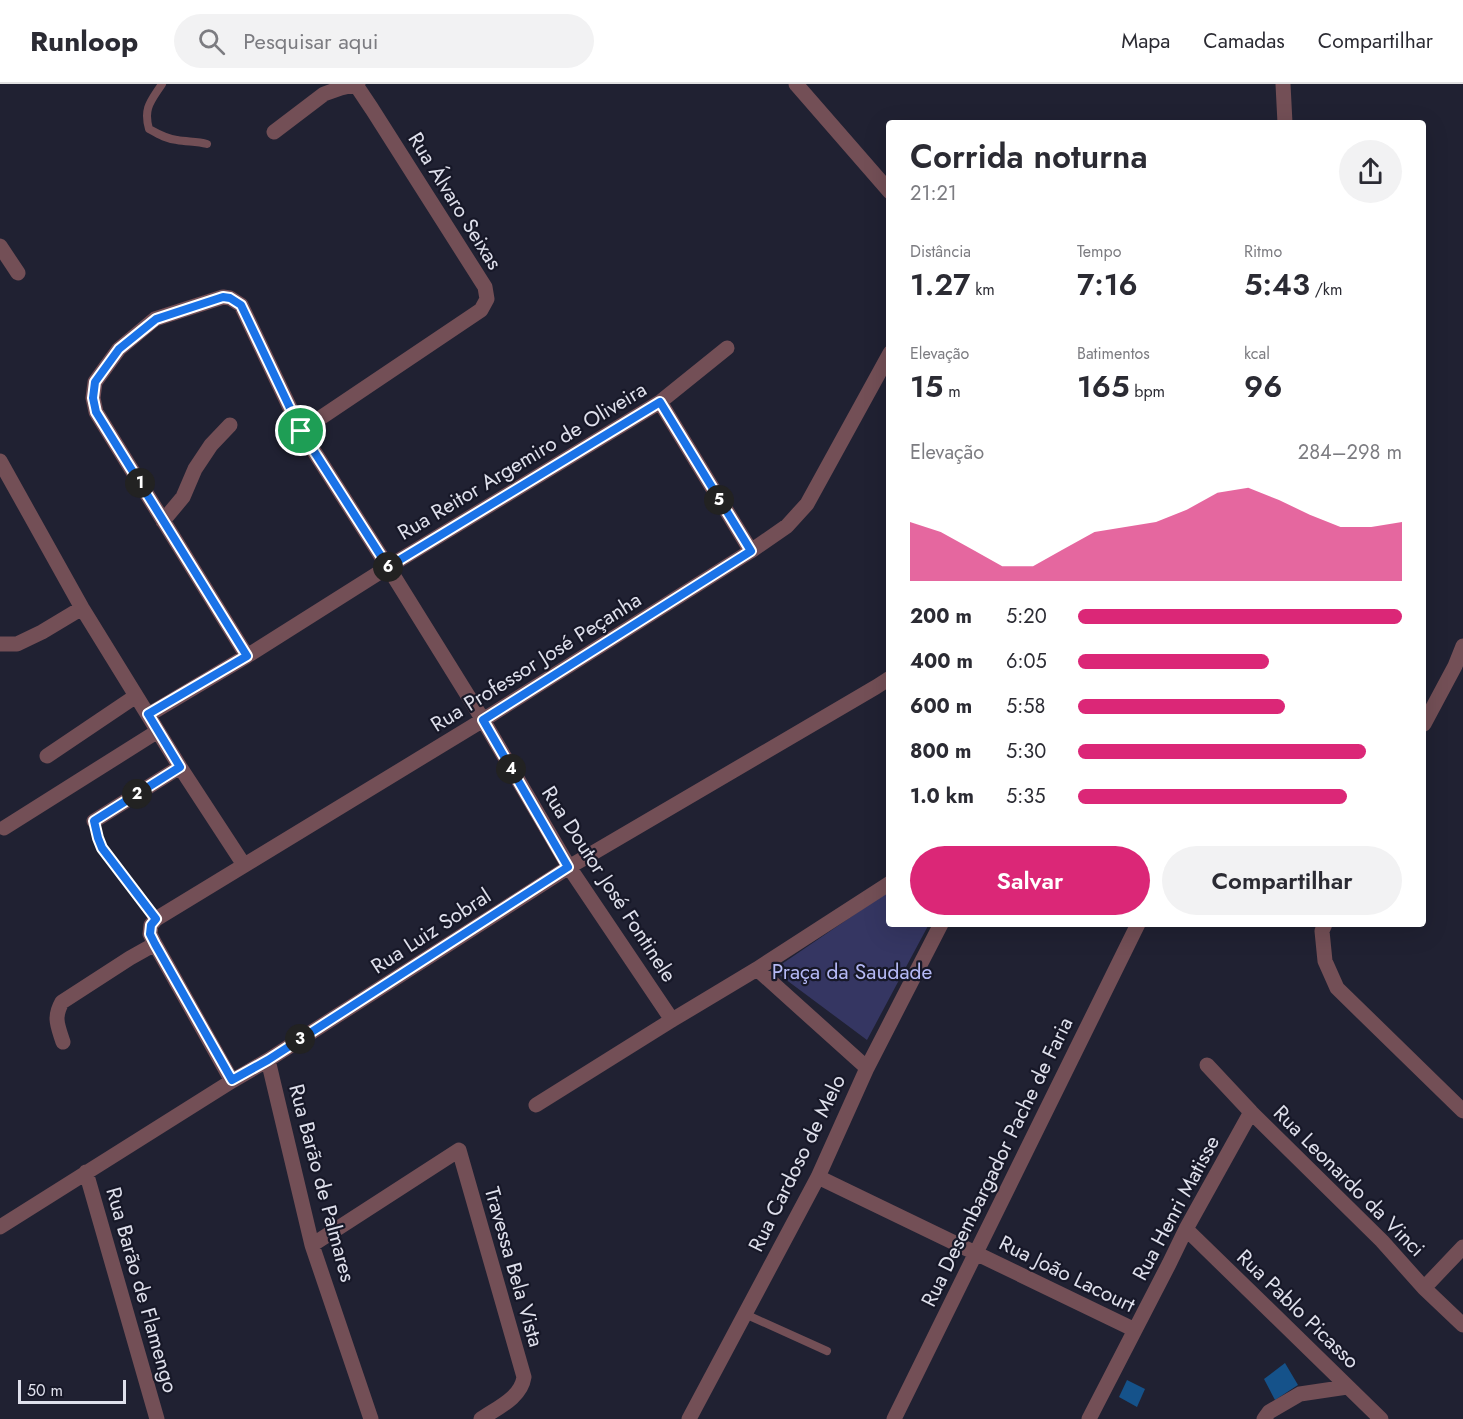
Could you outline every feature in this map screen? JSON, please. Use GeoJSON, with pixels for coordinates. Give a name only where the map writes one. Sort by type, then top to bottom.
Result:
{"type":"FeatureCollection","features":[{"type":"Feature","properties":{"kind":"street"},"geometry":{"type":"LineString","coordinates":[[796,84],[886,187]]}},
{"type":"Feature","properties":{"kind":"street"},"geometry":{"type":"LineString","coordinates":[[1283,84],[1285,120]]}},
{"type":"Feature","properties":{"kind":"street"},"geometry":{"type":"LineString","coordinates":[[274,132],[324,94],[357,85]]}},
{"type":"Feature","properties":{"kind":"street","name":"Rua Álvaro Seixas"},"geometry":{"type":"LineString","coordinates":[[301,431],[481,310],[487,299],[485,287],[357,85]]}},
{"type":"Feature","properties":{"kind":"street"},"geometry":{"type":"LineString","coordinates":[[0,246],[18,273]]}},
{"type":"Feature","properties":{"kind":"street","name":"Rua Doutor José Fontinele"},"geometry":{"type":"LineString","coordinates":[[163,520],[96,412],[93,398],[95,382],[119,349],[156,319],[223,297],[230,298],[241,305],[301,431],[483,720],[568,867],[672,1020]]}},
{"type":"Feature","properties":{"kind":"street","name":"Rua Reitor Argemiro de Oliveira"},"geometry":{"type":"LineString","coordinates":[[148,714],[247,656],[388,567],[660,402],[728,348]]}},
{"type":"Feature","properties":{"kind":"street","name":"Rua Professor José Peçanha"},"geometry":{"type":"LineString","coordinates":[[156,919],[483,720],[787,526],[807,504],[886,360]]}},
{"type":"Feature","properties":{"kind":"street"},"geometry":{"type":"LineString","coordinates":[[660,402],[751,551]]}},
{"type":"Feature","properties":{"kind":"street"},"geometry":{"type":"LineString","coordinates":[[230,425],[211,445],[195,469],[183,497],[163,520],[247,656]]}},
{"type":"Feature","properties":{"kind":"street"},"geometry":{"type":"LineString","coordinates":[[0,460],[82,608],[180,767],[244,865]]}},
{"type":"Feature","properties":{"kind":"street"},"geometry":{"type":"LineString","coordinates":[[0,644],[17,644],[82,608]]}},
{"type":"Feature","properties":{"kind":"street"},"geometry":{"type":"LineString","coordinates":[[1426,721],[1459,667],[1463,646]]}},
{"type":"Feature","properties":{"kind":"street","name":"Rua Luiz Sobral"},"geometry":{"type":"LineString","coordinates":[[0,1227],[232,1080],[268,1060],[568,867],[886,681]]}},
{"type":"Feature","properties":{"kind":"street"},"geometry":{"type":"LineString","coordinates":[[876,687],[886,693]]}},
{"type":"Feature","properties":{"kind":"street"},"geometry":{"type":"LineString","coordinates":[[47,756],[136,696]]}},
{"type":"Feature","properties":{"kind":"street"},"geometry":{"type":"LineString","coordinates":[[4,828],[158,730]]}},
{"type":"Feature","properties":{"kind":"street"},"geometry":{"type":"LineString","coordinates":[[94,821],[180,767]]}},
{"type":"Feature","properties":{"kind":"street"},"geometry":{"type":"LineString","coordinates":[[536,1105],[886,887]]}},
{"type":"Feature","properties":{"kind":"street"},"geometry":{"type":"LineString","coordinates":[[156,919],[151,925],[150,934],[232,1080]]}},
{"type":"Feature","properties":{"kind":"street","name":"Rua Cardoso de Melo"},"geometry":{"type":"LineString","coordinates":[[689,1419],[818,1176],[867,1068],[939,927]]}},
{"type":"Feature","properties":{"kind":"street","name":"Rua Desembargador Pache de Faria"},"geometry":{"type":"LineString","coordinates":[[894,1419],[1137,927]]}},
{"type":"Feature","properties":{"kind":"street"},"geometry":{"type":"LineString","coordinates":[[1324,927],[1322,931],[1325,961],[1337,988],[1463,1112]]}},
{"type":"Feature","properties":{"kind":"street"},"geometry":{"type":"LineString","coordinates":[[63,1042],[56,1021],[57,1011],[62,1002],[155,944]]}},
{"type":"Feature","properties":{"kind":"street"},"geometry":{"type":"LineString","coordinates":[[757,969],[867,1068]]}},
{"type":"Feature","properties":{"kind":"street","name":"Rua Barão de Palmares"},"geometry":{"type":"LineString","coordinates":[[268,1060],[312,1245],[371,1419]]}},
{"type":"Feature","properties":{"kind":"street","name":"Rua Leonardo da Vinci"},"geometry":{"type":"LineString","coordinates":[[1207,1065],[1251,1112],[1382,1241],[1424,1288],[1463,1325]]}},
{"type":"Feature","properties":{"kind":"street","name":"Rua Henri Matisse"},"geometry":{"type":"LineString","coordinates":[[1089,1419],[1186,1229],[1251,1112]]}},
{"type":"Feature","properties":{"kind":"street","name":"Travessa Bela Vista"},"geometry":{"type":"LineString","coordinates":[[312,1245],[459,1150],[524,1377],[523,1385],[517,1394],[481,1419]]}},
{"type":"Feature","properties":{"kind":"street","name":"Rua Barão de Flamengo"},"geometry":{"type":"LineString","coordinates":[[86,1172],[157,1419]]}},
{"type":"Feature","properties":{"kind":"street","name":"Rua João Lacourt"},"geometry":{"type":"LineString","coordinates":[[818,1176],[1135,1330]]}},
{"type":"Feature","properties":{"kind":"street","name":"Rua Pablo Picasso"},"geometry":{"type":"LineString","coordinates":[[1186,1229],[1381,1419]]}},
{"type":"Feature","properties":{"kind":"street"},"geometry":{"type":"LineString","coordinates":[[1424,1288],[1463,1247]]}},
{"type":"Feature","properties":{"kind":"street"},"geometry":{"type":"LineString","coordinates":[[1264,1419],[1269,1412],[1300,1394],[1347,1387]]}},
{"type":"Feature","properties":{"kind":"lane"},"geometry":{"type":"LineString","coordinates":[[162,84],[147,106],[146,118],[149,129],[164,137],[207,144]]}},
{"type":"Feature","properties":{"kind":"lane"},"geometry":{"type":"LineString","coordinates":[[745,1314],[827,1351]]}},
{"type":"Feature","properties":{"kind":"path"},"geometry":{"type":"LineString","coordinates":[[94,821],[102,848],[156,919]]}},
{"type":"Feature","properties":{"kind":"green space","name":"Praça da Saudade"},"geometry":{"type":"Polygon","coordinates":[[[886,893],[886,927],[927,927],[867,1040],[773,970],[886,893]]]}},
{"type":"Feature","properties":{"kind":"water"},"geometry":{"type":"Polygon","coordinates":[[[1285,1363],[1298,1385],[1275,1400],[1264,1379],[1285,1363]]]}},
{"type":"Feature","properties":{"kind":"water"},"geometry":{"type":"Polygon","coordinates":[[[1127,1380],[1145,1389],[1137,1407],[1119,1397],[1127,1380]]]}},
{"type":"Feature","properties":{"kind":"route"},"geometry":{"type":"LineString","coordinates":[[223,297],[230,298],[241,305],[301,431],[388,567],[660,402],[751,551],[483,720],[568,867],[268,1060],[232,1080],[150,934],[151,925],[156,919],[102,848],[94,821],[180,767],[148,714],[247,656],[96,412],[93,398],[95,382],[119,349],[156,319],[223,297]]}}]}
